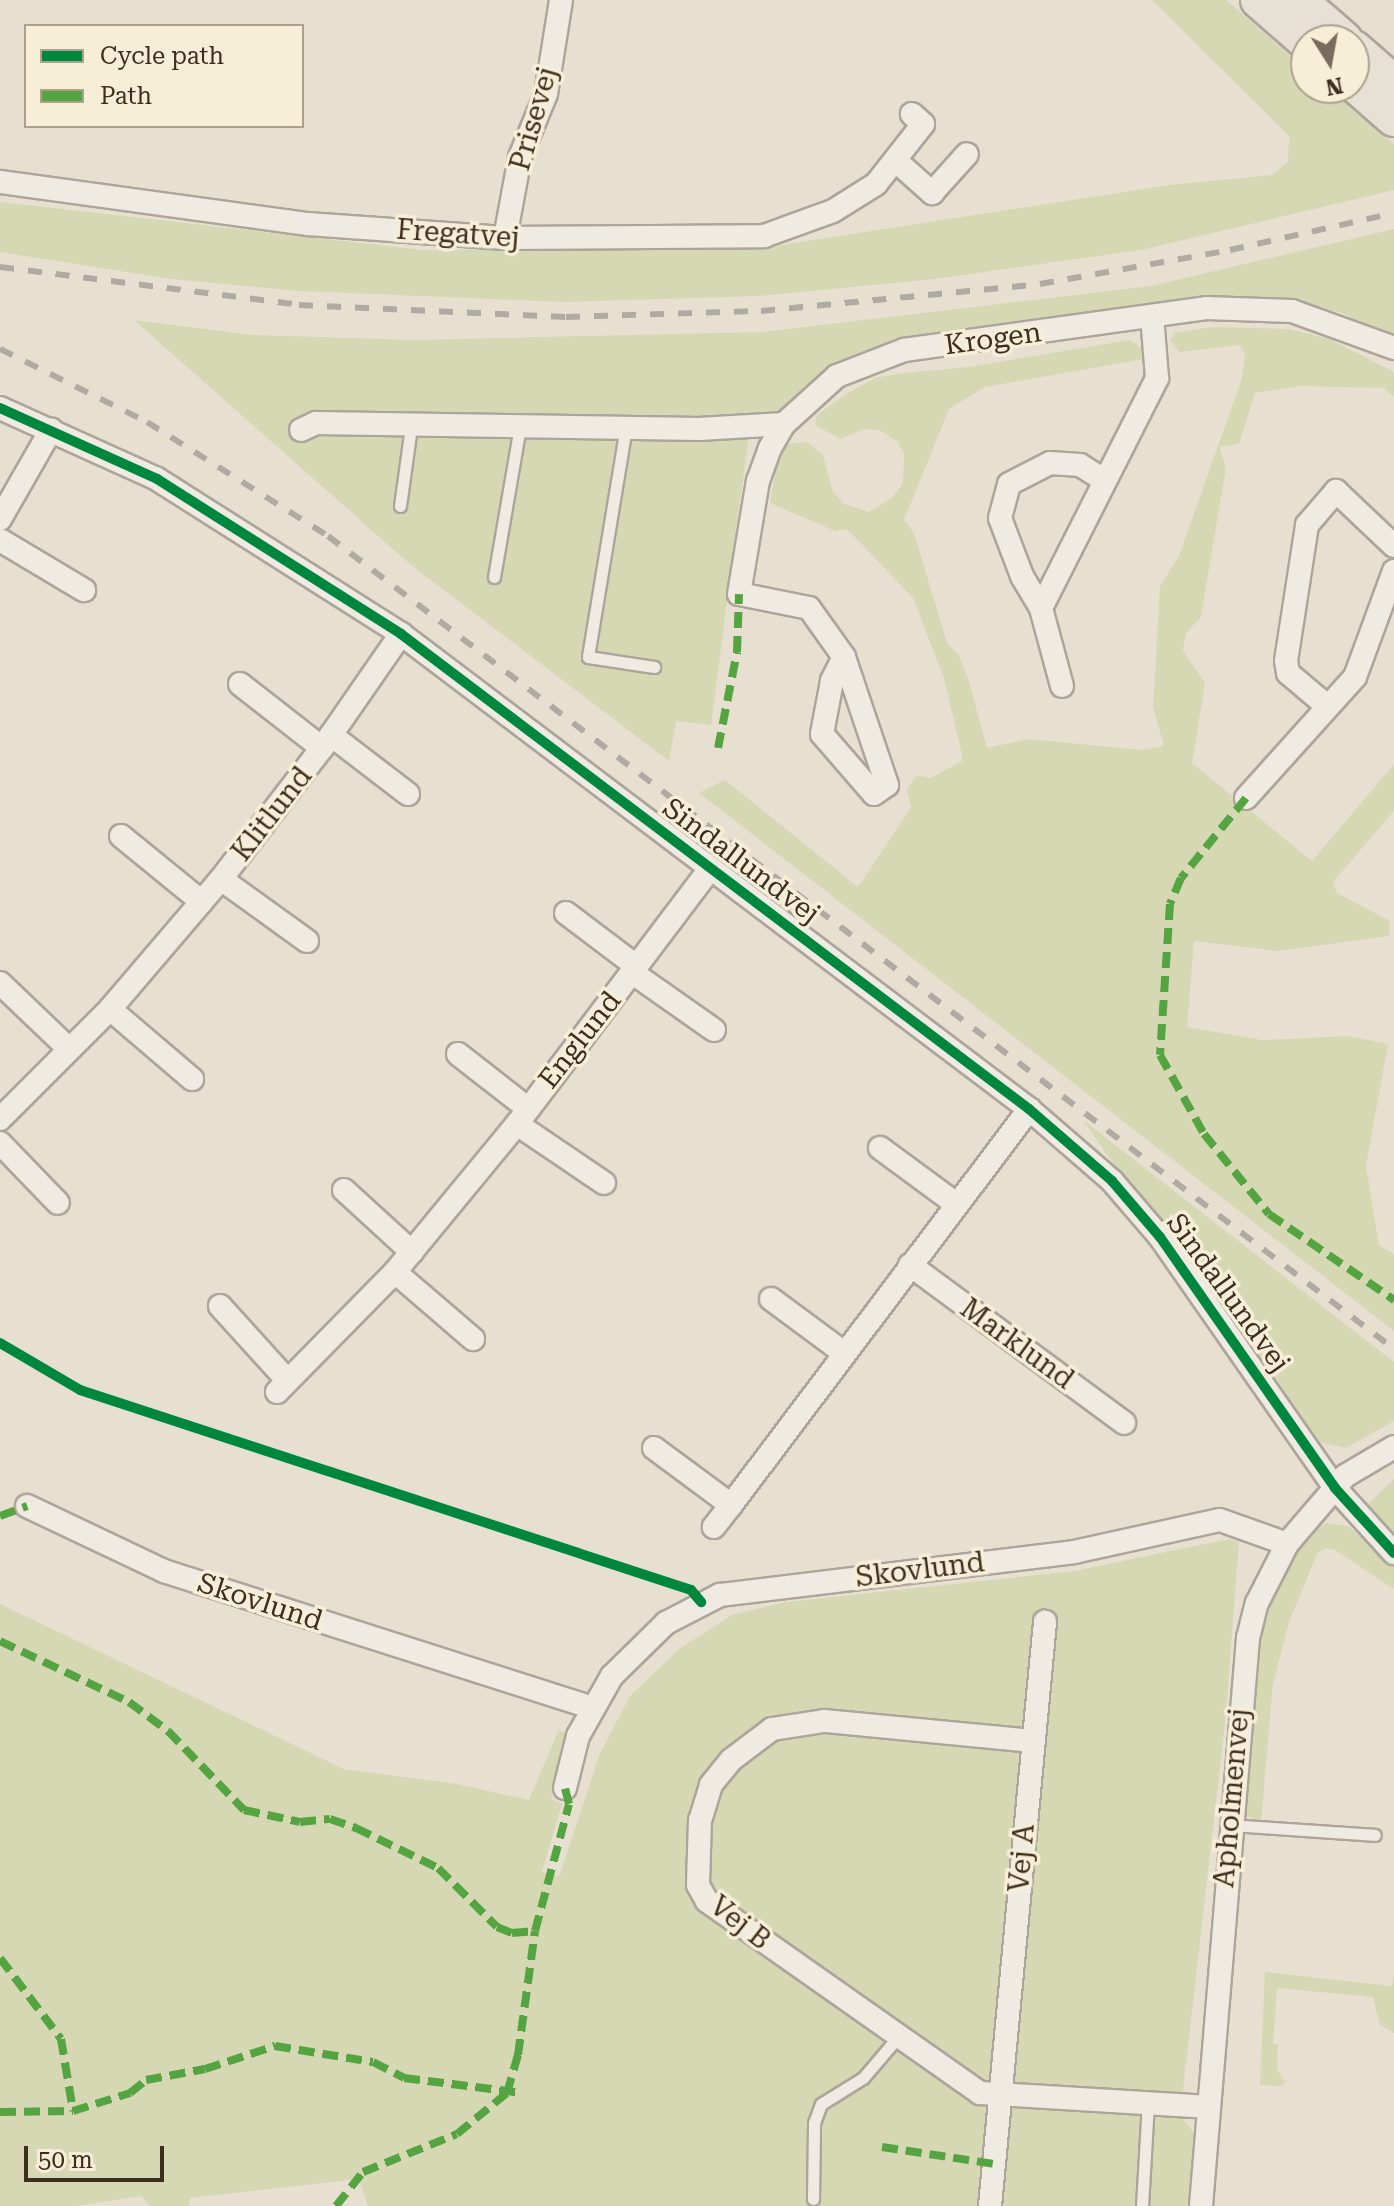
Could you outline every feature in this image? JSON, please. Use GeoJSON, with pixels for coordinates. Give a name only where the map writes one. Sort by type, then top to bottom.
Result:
{"type":"FeatureCollection","features":[{"type":"Feature","properties":{"kind":"main road"},"geometry":{"type":"LineString","coordinates":[[1259,0],[1290,27]]}},
{"type":"Feature","properties":{"kind":"main road"},"geometry":{"type":"LineString","coordinates":[[1298,0],[1326,24]]}},
{"type":"Feature","properties":{"kind":"main road"},"geometry":{"type":"LineString","coordinates":[[1370,63],[1394,84]]}},
{"type":"Feature","properties":{"kind":"main road"},"geometry":{"type":"LineString","coordinates":[[1370,97],[1394,118]]}},
{"type":"Feature","properties":{"kind":"street","name":"Prisevej"},"geometry":{"type":"LineString","coordinates":[[505,238],[520,157],[546,94],[561,0]]}},
{"type":"Feature","properties":{"kind":"street","name":"Fregatvej"},"geometry":{"type":"LineString","coordinates":[[0,182],[308,224],[505,238],[764,236],[854,200],[895,160],[923,124],[912,114]]}},
{"type":"Feature","properties":{"kind":"street"},"geometry":{"type":"LineString","coordinates":[[895,160],[932,193],[967,154]]}},
{"type":"Feature","properties":{"kind":"street","name":"Krogen"},"geometry":{"type":"LineString","coordinates":[[844,657],[809,608],[739,594],[758,481],[784,424],[837,376],[870,360],[904,350],[1247,306],[1292,311],[1394,348]]}},
{"type":"Feature","properties":{"kind":"street"},"geometry":{"type":"LineString","coordinates":[[1041,608],[1157,378],[1152,316]]}},
{"type":"Feature","properties":{"kind":"street","name":"Sindallundvej"},"geometry":{"type":"LineString","coordinates":[[0,408],[51,430],[215,513],[401,634],[1029,1109],[1112,1181],[1160,1237],[1335,1488],[1394,1553]]}},
{"type":"Feature","properties":{"kind":"street"},"geometry":{"type":"LineString","coordinates":[[301,430],[316,423],[411,427],[784,424]]}},
{"type":"Feature","properties":{"kind":"street"},"geometry":{"type":"LineString","coordinates":[[0,519],[51,430]]}},
{"type":"Feature","properties":{"kind":"street"},"geometry":{"type":"LineString","coordinates":[[1062,686],[1041,608],[1022,576],[1000,518],[1009,484],[1050,463],[1080,465],[1104,480]]}},
{"type":"Feature","properties":{"kind":"street"},"geometry":{"type":"LineString","coordinates":[[1327,706],[1288,673],[1286,661],[1307,525],[1336,491],[1394,546]]}},
{"type":"Feature","properties":{"kind":"street"},"geometry":{"type":"LineString","coordinates":[[0,540],[84,590]]}},
{"type":"Feature","properties":{"kind":"street"},"geometry":{"type":"LineString","coordinates":[[1246,798],[1355,677],[1394,571]]}},
{"type":"Feature","properties":{"kind":"street","name":"Klitlund"},"geometry":{"type":"LineString","coordinates":[[0,1119],[110,1009],[202,902],[326,742],[401,634]]}},
{"type":"Feature","properties":{"kind":"street"},"geometry":{"type":"LineString","coordinates":[[844,657],[887,785],[874,794],[822,734],[832,681],[844,657]]}},
{"type":"Feature","properties":{"kind":"street","name":"Klitlund"},"geometry":{"type":"LineString","coordinates":[[240,684],[408,794]]}},
{"type":"Feature","properties":{"kind":"street"},"geometry":{"type":"LineString","coordinates":[[121,836],[202,902]]}},
{"type":"Feature","properties":{"kind":"street","name":"Englund"},"geometry":{"type":"LineString","coordinates":[[220,1306],[282,1386],[412,1252],[522,1116],[710,869]]}},
{"type":"Feature","properties":{"kind":"street","name":"Klitlund"},"geometry":{"type":"LineString","coordinates":[[221,879],[307,941]]}},
{"type":"Feature","properties":{"kind":"street","name":"Englund"},"geometry":{"type":"LineString","coordinates":[[566,913],[714,1030]]}},
{"type":"Feature","properties":{"kind":"street"},"geometry":{"type":"LineString","coordinates":[[0,983],[69,1049]]}},
{"type":"Feature","properties":{"kind":"street"},"geometry":{"type":"LineString","coordinates":[[110,1009],[192,1079]]}},
{"type":"Feature","properties":{"kind":"street","name":"Englund"},"geometry":{"type":"LineString","coordinates":[[458,1054],[522,1116],[604,1183]]}},
{"type":"Feature","properties":{"kind":"street"},"geometry":{"type":"LineString","coordinates":[[714,1527],[955,1203],[1029,1109]]}},
{"type":"Feature","properties":{"kind":"street"},"geometry":{"type":"LineString","coordinates":[[0,1143],[58,1203]]}},
{"type":"Feature","properties":{"kind":"street"},"geometry":{"type":"LineString","coordinates":[[880,1148],[955,1203]]}},
{"type":"Feature","properties":{"kind":"street"},"geometry":{"type":"LineString","coordinates":[[344,1190],[412,1252]]}},
{"type":"Feature","properties":{"kind":"street","name":"Marklund"},"geometry":{"type":"LineString","coordinates":[[910,1265],[1124,1423]]}},
{"type":"Feature","properties":{"kind":"street"},"geometry":{"type":"LineString","coordinates":[[395,1272],[473,1339]]}},
{"type":"Feature","properties":{"kind":"street"},"geometry":{"type":"LineString","coordinates":[[771,1299],[844,1353]]}},
{"type":"Feature","properties":{"kind":"street","name":"Apholmenvej"},"geometry":{"type":"LineString","coordinates":[[1201,2206],[1229,1825],[1248,1638],[1257,1603],[1287,1544],[1345,1476],[1394,1447]]}},
{"type":"Feature","properties":{"kind":"street"},"geometry":{"type":"LineString","coordinates":[[654,1448],[731,1505]]}},
{"type":"Feature","properties":{"kind":"street","name":"Skovlund"},"geometry":{"type":"LineString","coordinates":[[27,1506],[164,1571],[592,1708]]}},
{"type":"Feature","properties":{"kind":"street","name":"Skovlund"},"geometry":{"type":"LineString","coordinates":[[565,1788],[574,1748],[592,1708],[612,1676],[666,1623],[720,1595],[1074,1552],[1220,1520],[1287,1544]]}},
{"type":"Feature","properties":{"kind":"street","name":"Vej A"},"geometry":{"type":"LineString","coordinates":[[990,2206],[1045,1622]]}},
{"type":"Feature","properties":{"kind":"street","name":"Vej B"},"geometry":{"type":"LineString","coordinates":[[1033,1741],[793,1722],[754,1740],[711,1785],[700,1820],[698,1885],[707,1901],[897,2038],[980,2093],[1207,2107]]}},
{"type":"Feature","properties":{"kind":"lane"},"geometry":{"type":"LineString","coordinates":[[400,506],[411,427]]}},
{"type":"Feature","properties":{"kind":"lane"},"geometry":{"type":"LineString","coordinates":[[494,577],[520,427]]}},
{"type":"Feature","properties":{"kind":"lane"},"geometry":{"type":"LineString","coordinates":[[626,427],[588,657],[654,667]]}},
{"type":"Feature","properties":{"kind":"lane"},"geometry":{"type":"LineString","coordinates":[[1229,1825],[1375,1835]]}},
{"type":"Feature","properties":{"kind":"lane"},"geometry":{"type":"LineString","coordinates":[[813,2199],[814,2123],[821,2104],[829,2095],[863,2078],[897,2038]]}},
{"type":"Feature","properties":{"kind":"lane"},"geometry":{"type":"LineString","coordinates":[[1142,2206],[1148,2103]]}},
{"type":"Feature","properties":{"kind":"green space"},"geometry":{"type":"Polygon","coordinates":[[[1152,0],[1226,0],[1290,55],[1290,104],[1348,104],[1394,144],[1394,190],[1141,250],[935,279],[759,296],[564,302],[300,291],[171,279],[0,252],[0,202],[422,250],[755,249],[1169,185],[1272,175],[1288,162],[1289,136],[1152,0]]]}},
{"type":"Feature","properties":{"kind":"green space"},"geometry":{"type":"Polygon","coordinates":[[[1394,229],[1394,338],[1342,313],[1293,300],[1206,298],[903,343],[785,413],[751,418],[711,725],[676,721],[669,761],[412,566],[134,320],[253,335],[416,340],[762,332],[1151,286],[1394,229]]]}},
{"type":"Feature","properties":{"kind":"green space"},"geometry":{"type":"Polygon","coordinates":[[[1212,327],[1290,329],[1329,339],[1394,372],[1394,397],[1384,388],[1300,386],[1255,393],[1239,444],[1219,447],[1226,468],[1201,617],[1186,633],[1183,651],[1205,683],[1192,763],[1312,861],[1394,764],[1394,811],[1333,882],[1337,893],[1390,921],[1389,936],[1278,951],[1194,941],[1187,1027],[1262,1040],[1348,1036],[1388,1044],[1366,1166],[1379,1245],[1394,1254],[1394,1331],[699,793],[725,780],[858,887],[911,807],[907,790],[917,775],[931,778],[962,761],[962,755],[944,678],[913,598],[847,529],[835,531],[770,503],[777,461],[787,444],[807,442],[823,455],[833,492],[844,504],[869,512],[893,497],[903,483],[904,454],[897,441],[881,431],[864,429],[840,439],[815,425],[817,415],[844,395],[875,378],[969,367],[1130,340],[1143,349],[1144,359],[985,387],[949,409],[904,520],[914,533],[947,643],[958,654],[968,678],[987,748],[1029,739],[1142,750],[1164,746],[1153,707],[1160,586],[1179,556],[1242,378],[1245,354],[1240,345],[1180,352],[1170,341],[1174,333],[1212,327]]]}},
{"type":"Feature","properties":{"kind":"green space"},"geometry":{"type":"Polygon","coordinates":[[[1083,1120],[1394,1362],[1394,1421],[1346,1448],[1319,1442],[1209,1278],[1119,1172],[1083,1120]]]}},
{"type":"Feature","properties":{"kind":"green space"},"geometry":{"type":"Polygon","coordinates":[[[1394,1479],[1394,1535],[1367,1505],[1394,1479]]]}},
{"type":"Feature","properties":{"kind":"green space"},"geometry":{"type":"Polygon","coordinates":[[[1326,1523],[1348,1526],[1394,1567],[1394,1589],[1335,1550],[1325,1548],[1317,1554],[1289,1622],[1273,1684],[1261,1822],[1241,1813],[1257,1651],[1275,1590],[1303,1539],[1326,1523]]]}},
{"type":"Feature","properties":{"kind":"green space"},"geometry":{"type":"Polygon","coordinates":[[[1229,1539],[1239,1542],[1225,1724],[1180,2116],[1196,2135],[1194,2206],[368,2206],[359,2179],[190,2198],[189,2206],[150,2206],[141,2196],[77,2206],[0,2206],[0,1604],[344,1769],[457,1784],[529,1800],[559,1729],[567,1735],[551,1799],[562,1804],[542,1872],[559,1877],[600,1753],[630,1696],[679,1649],[732,1615],[786,1602],[1074,1571],[1229,1539]]]}},
{"type":"Feature","properties":{"kind":"green space"},"geometry":{"type":"Polygon","coordinates":[[[1265,1972],[1392,1986],[1394,1973],[1394,2033],[1380,2025],[1373,1997],[1277,1988],[1273,2044],[1278,2045],[1277,2069],[1285,2082],[1281,2086],[1260,2085],[1265,1972]]]}},
{"type":"Feature","properties":{"kind":"railway"},"geometry":{"type":"LineString","coordinates":[[0,267],[299,305],[566,317],[761,311],[1040,284],[1230,250],[1394,213]]}},
{"type":"Feature","properties":{"kind":"railway"},"geometry":{"type":"LineString","coordinates":[[0,349],[147,422],[328,536],[1394,1349]]}},
{"type":"Feature","properties":{"kind":"marked path"},"geometry":{"type":"LineString","coordinates":[[718,748],[737,652],[739,594]]}},
{"type":"Feature","properties":{"kind":"marked path"},"geometry":{"type":"LineString","coordinates":[[1246,798],[1181,878],[1170,904],[1160,1055],[1204,1134],[1269,1214],[1394,1300]]}},
{"type":"Feature","properties":{"kind":"marked path"},"geometry":{"type":"LineString","coordinates":[[0,1516],[27,1506]]}},
{"type":"Feature","properties":{"kind":"marked path"},"geometry":{"type":"LineString","coordinates":[[0,1641],[129,1702],[168,1731],[244,1810],[300,1822],[330,1819],[356,1828],[438,1868],[497,1927],[512,1933],[535,1931]]}},
{"type":"Feature","properties":{"kind":"marked path"},"geometry":{"type":"LineString","coordinates":[[336,2206],[363,2172],[457,2134],[507,2093],[518,2055],[535,1931],[569,1804],[565,1788]]}},
{"type":"Feature","properties":{"kind":"marked path"},"geometry":{"type":"LineString","coordinates":[[0,1958],[61,2039],[73,2111]]}},
{"type":"Feature","properties":{"kind":"marked path"},"geometry":{"type":"LineString","coordinates":[[0,2112],[73,2111],[130,2093],[146,2080],[205,2069],[275,2046],[373,2062],[404,2078],[522,2093]]}},
{"type":"Feature","properties":{"kind":"marked path"},"geometry":{"type":"LineString","coordinates":[[882,2147],[994,2164]]}},
{"type":"Feature","properties":{"kind":"cycle path"},"geometry":{"type":"LineString","coordinates":[[0,408],[157,479],[401,634],[1029,1109],[1112,1181],[1160,1237],[1335,1488],[1394,1553]]}},
{"type":"Feature","properties":{"kind":"cycle path"},"geometry":{"type":"LineString","coordinates":[[0,1343],[80,1390],[691,1590],[701,1602]]}}]}
